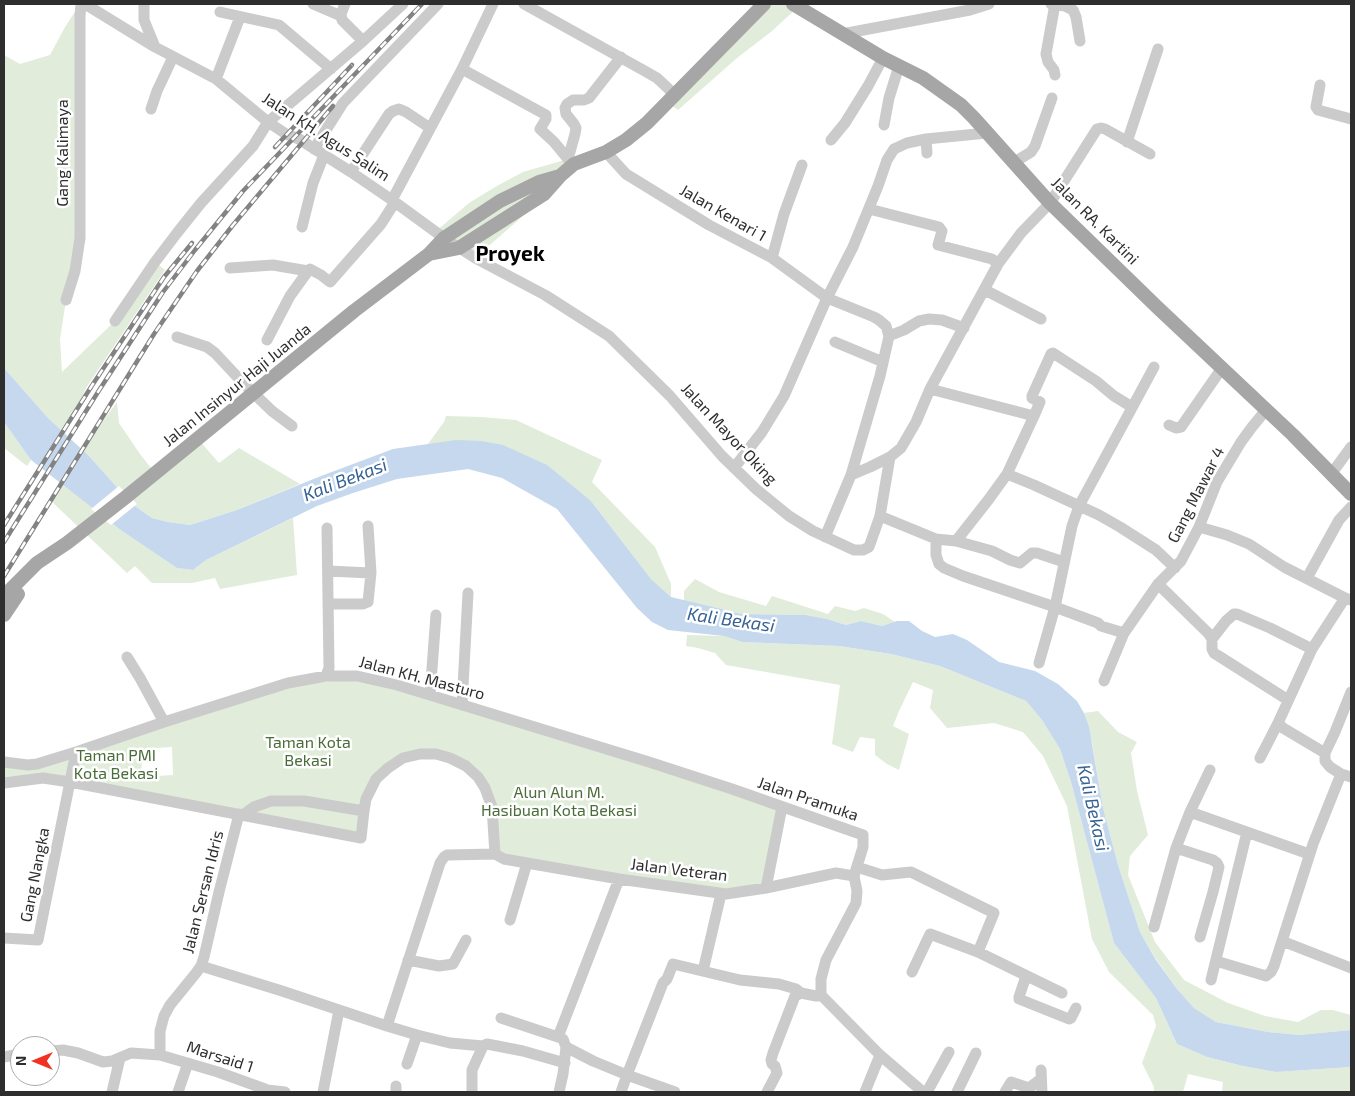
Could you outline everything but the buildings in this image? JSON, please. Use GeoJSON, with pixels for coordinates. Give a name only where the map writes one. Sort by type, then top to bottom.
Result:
{"type":"FeatureCollection","features":[{"type":"Feature","properties":{"kind":"main road","name":"Jalan Insinyur Haji Juanda"},"geometry":{"type":"LineString","coordinates":[[429,254],[459,248],[544,194],[571,162],[606,152],[626,140],[647,123],[764,4]]}},
{"type":"Feature","properties":{"kind":"main road","name":"Jalan RA. Kartini"},"geometry":{"type":"LineString","coordinates":[[793,4],[883,58],[923,78],[961,106],[1050,203],[1222,368],[1265,412],[1293,434],[1351,494]]}},
{"type":"Feature","properties":{"kind":"main road","name":"Jalan Insinyur Haji Juanda"},"geometry":{"type":"LineString","coordinates":[[4,600],[10,590],[37,563],[83,531],[166,465],[354,311],[429,254],[444,238],[500,200],[539,182],[560,176]]}},
{"type":"Feature","properties":{"kind":"main road","name":"Jalan Insinyur Haji Juanda"},"geometry":{"type":"LineString","coordinates":[[4,615],[40,568],[67,543]]}},
{"type":"Feature","properties":{"kind":"street","name":"Gang Kalimaya"},"geometry":{"type":"LineString","coordinates":[[66,300],[75,271],[80,238],[81,4]]}},
{"type":"Feature","properties":{"kind":"street","name":"Jalan KH. Agus Salim"},"geometry":{"type":"LineString","coordinates":[[86,4],[155,47],[216,79],[268,122],[351,172],[444,238]]}},
{"type":"Feature","properties":{"kind":"street"},"geometry":{"type":"LineString","coordinates":[[144,4],[144,20],[155,47]]}},
{"type":"Feature","properties":{"kind":"street"},"geometry":{"type":"LineString","coordinates":[[313,4],[341,16],[344,22],[363,41]]}},
{"type":"Feature","properties":{"kind":"street"},"geometry":{"type":"LineString","coordinates":[[341,16],[345,4]]}},
{"type":"Feature","properties":{"kind":"street"},"geometry":{"type":"LineString","coordinates":[[115,321],[176,233],[253,146],[268,122],[363,41],[403,4]]}},
{"type":"Feature","properties":{"kind":"street"},"geometry":{"type":"LineString","coordinates":[[302,228],[319,152],[343,103],[438,4]]}},
{"type":"Feature","properties":{"kind":"street"},"geometry":{"type":"LineString","coordinates":[[267,340],[290,296],[310,268],[330,282],[381,224],[462,69],[493,4]]}},
{"type":"Feature","properties":{"kind":"street"},"geometry":{"type":"LineString","coordinates":[[525,4],[621,56],[657,78],[674,94]]}},
{"type":"Feature","properties":{"kind":"street"},"geometry":{"type":"LineString","coordinates":[[842,34],[970,10],[989,4]]}},
{"type":"Feature","properties":{"kind":"street"},"geometry":{"type":"LineString","coordinates":[[1056,75],[1048,62],[1046,54],[1053,4],[1069,8],[1075,13],[1080,41]]}},
{"type":"Feature","properties":{"kind":"street"},"geometry":{"type":"LineString","coordinates":[[220,12],[237,12],[279,25],[330,68]]}},
{"type":"Feature","properties":{"kind":"street"},"geometry":{"type":"LineString","coordinates":[[216,79],[237,12]]}},
{"type":"Feature","properties":{"kind":"street"},"geometry":{"type":"LineString","coordinates":[[134,33],[140,28],[144,20]]}},
{"type":"Feature","properties":{"kind":"street"},"geometry":{"type":"LineString","coordinates":[[1127,142],[1158,50]]}},
{"type":"Feature","properties":{"kind":"street"},"geometry":{"type":"LineString","coordinates":[[571,162],[576,128],[566,114],[565,108],[567,104],[574,100],[589,98],[621,56]]}},
{"type":"Feature","properties":{"kind":"street"},"geometry":{"type":"LineString","coordinates":[[151,109],[173,57]]}},
{"type":"Feature","properties":{"kind":"street"},"geometry":{"type":"LineString","coordinates":[[831,140],[845,123],[883,58]]}},
{"type":"Feature","properties":{"kind":"street"},"geometry":{"type":"LineString","coordinates":[[884,125],[889,98],[899,66]]}},
{"type":"Feature","properties":{"kind":"street"},"geometry":{"type":"LineString","coordinates":[[462,69],[546,115],[546,119],[540,129],[571,162]]}},
{"type":"Feature","properties":{"kind":"street"},"geometry":{"type":"LineString","coordinates":[[1320,85],[1316,108],[1351,119]]}},
{"type":"Feature","properties":{"kind":"street"},"geometry":{"type":"LineString","coordinates":[[1013,163],[1030,152],[1035,146],[1052,98]]}},
{"type":"Feature","properties":{"kind":"street"},"geometry":{"type":"LineString","coordinates":[[351,172],[389,114],[393,111],[399,109],[406,112],[430,128]]}},
{"type":"Feature","properties":{"kind":"street"},"geometry":{"type":"LineString","coordinates":[[851,475],[890,457],[901,448],[916,422],[930,389],[998,264],[1021,233],[1050,203],[1099,128],[1105,129],[1150,154]]}},
{"type":"Feature","properties":{"kind":"street"},"geometry":{"type":"LineString","coordinates":[[734,468],[762,432],[784,396],[853,247],[887,160],[894,149],[907,143],[926,139],[987,133]]}},
{"type":"Feature","properties":{"kind":"street"},"geometry":{"type":"LineString","coordinates":[[926,139],[928,153]]}},
{"type":"Feature","properties":{"kind":"street","name":"Jalan Kenari 1"},"geometry":{"type":"LineString","coordinates":[[606,152],[626,174],[709,225],[772,258],[828,298],[879,320],[886,326],[889,336]]}},
{"type":"Feature","properties":{"kind":"street"},"geometry":{"type":"LineString","coordinates":[[772,258],[784,214],[802,165]]}},
{"type":"Feature","properties":{"kind":"street"},"geometry":{"type":"LineString","coordinates":[[869,209],[939,227],[942,231],[938,245],[992,259],[998,264]]}},
{"type":"Feature","properties":{"kind":"street","name":"Jalan Mayor Oking"},"geometry":{"type":"LineString","coordinates":[[444,238],[475,258],[545,295],[609,336],[670,396],[734,468],[774,504],[801,524],[825,537],[854,550],[859,550],[867,549],[870,545],[880,516]]}},
{"type":"Feature","properties":{"kind":"street"},"geometry":{"type":"LineString","coordinates":[[230,268],[273,265],[308,272]]}},
{"type":"Feature","properties":{"kind":"street"},"geometry":{"type":"LineString","coordinates":[[985,290],[1041,319]]}},
{"type":"Feature","properties":{"kind":"street"},"geometry":{"type":"LineString","coordinates":[[825,537],[851,475],[889,336],[919,321],[928,319],[942,320],[964,328]]}},
{"type":"Feature","properties":{"kind":"street"},"geometry":{"type":"LineString","coordinates":[[177,337],[207,347],[223,360],[272,411],[292,426]]}},
{"type":"Feature","properties":{"kind":"street"},"geometry":{"type":"LineString","coordinates":[[835,342],[883,362]]}},
{"type":"Feature","properties":{"kind":"street"},"geometry":{"type":"LineString","coordinates":[[956,541],[1007,474],[1040,402],[1032,398],[1032,396],[1053,353],[1132,407]]}},
{"type":"Feature","properties":{"kind":"street"},"geometry":{"type":"LineString","coordinates":[[1039,662],[1055,607],[1072,526],[1079,506],[1154,367]]}},
{"type":"Feature","properties":{"kind":"street"},"geometry":{"type":"LineString","coordinates":[[1169,425],[1176,428],[1181,427],[1222,368]]}},
{"type":"Feature","properties":{"kind":"street"},"geometry":{"type":"LineString","coordinates":[[930,389],[1034,416]]}},
{"type":"Feature","properties":{"kind":"street","name":"Gang Mawar 4"},"geometry":{"type":"LineString","coordinates":[[1104,681],[1124,633],[1158,584],[1181,561],[1199,527],[1217,482],[1241,442],[1265,412]]}},
{"type":"Feature","properties":{"kind":"street"},"geometry":{"type":"LineString","coordinates":[[1332,473],[1351,446]]}},
{"type":"Feature","properties":{"kind":"street"},"geometry":{"type":"LineString","coordinates":[[890,457],[880,516],[936,539],[956,541],[992,551],[1020,563],[1032,553],[1064,562]]}},
{"type":"Feature","properties":{"kind":"street"},"geometry":{"type":"LineString","coordinates":[[1007,474],[1099,515],[1145,542],[1175,568]]}},
{"type":"Feature","properties":{"kind":"street"},"geometry":{"type":"LineString","coordinates":[[1307,578],[1339,520],[1351,507]]}},
{"type":"Feature","properties":{"kind":"street"},"geometry":{"type":"LineString","coordinates":[[328,604],[363,604],[368,602],[370,573],[368,526]]}},
{"type":"Feature","properties":{"kind":"street"},"geometry":{"type":"LineString","coordinates":[[1199,527],[1249,544],[1284,566],[1348,599],[1312,650],[1260,758]]}},
{"type":"Feature","properties":{"kind":"street"},"geometry":{"type":"LineString","coordinates":[[326,676],[329,668],[327,528]]}},
{"type":"Feature","properties":{"kind":"street"},"geometry":{"type":"LineString","coordinates":[[936,539],[936,555],[939,564],[944,568],[1124,633]]}},
{"type":"Feature","properties":{"kind":"street"},"geometry":{"type":"LineString","coordinates":[[328,571],[370,573]]}},
{"type":"Feature","properties":{"kind":"street"},"geometry":{"type":"LineString","coordinates":[[1158,584],[1208,633],[1212,639],[1214,653],[1288,700]]}},
{"type":"Feature","properties":{"kind":"street"},"geometry":{"type":"LineString","coordinates":[[462,705],[468,593]]}},
{"type":"Feature","properties":{"kind":"street"},"geometry":{"type":"LineString","coordinates":[[1212,639],[1226,621],[1234,614],[1237,614],[1312,650]]}},
{"type":"Feature","properties":{"kind":"street"},"geometry":{"type":"LineString","coordinates":[[430,695],[436,615]]}},
{"type":"Feature","properties":{"kind":"street"},"geometry":{"type":"LineString","coordinates":[[127,657],[164,722]]}},
{"type":"Feature","properties":{"kind":"street","name":"Jalan KH. Masturo"},"geometry":{"type":"LineString","coordinates":[[9,763],[37,764],[288,684],[326,676],[346,675],[397,685],[732,789]]}},
{"type":"Feature","properties":{"kind":"street"},"geometry":{"type":"LineString","coordinates":[[1325,757],[1351,692]]}},
{"type":"Feature","properties":{"kind":"street"},"geometry":{"type":"LineString","coordinates":[[1216,961],[1266,976],[1271,972],[1323,818],[1346,776],[1330,767],[1325,757],[1282,728],[1278,723]]}},
{"type":"Feature","properties":{"kind":"street"},"geometry":{"type":"LineString","coordinates":[[70,782],[76,752]]}},
{"type":"Feature","properties":{"kind":"street"},"geometry":{"type":"LineString","coordinates":[[9,782],[43,778],[70,782],[361,838],[366,799],[376,779],[388,768],[404,758],[420,754],[436,754],[466,766],[478,777],[485,788],[492,807],[495,854]]}},
{"type":"Feature","properties":{"kind":"street"},"geometry":{"type":"LineString","coordinates":[[9,763],[20,768],[21,775],[9,782]]}},
{"type":"Feature","properties":{"kind":"street"},"geometry":{"type":"LineString","coordinates":[[1154,927],[1176,848],[1190,812],[1210,770]]}},
{"type":"Feature","properties":{"kind":"street","name":"Gang Nangka"},"geometry":{"type":"LineString","coordinates":[[4,938],[38,940],[70,782]]}},
{"type":"Feature","properties":{"kind":"street","name":"Jalan Pramuka"},"geometry":{"type":"LineString","coordinates":[[732,789],[863,835],[863,847],[855,871]]}},
{"type":"Feature","properties":{"kind":"street"},"geometry":{"type":"LineString","coordinates":[[241,814],[271,801],[304,800],[364,811]]}},
{"type":"Feature","properties":{"kind":"street"},"geometry":{"type":"LineString","coordinates":[[766,888],[782,807]]}},
{"type":"Feature","properties":{"kind":"street"},"geometry":{"type":"LineString","coordinates":[[1190,812],[1310,854]]}},
{"type":"Feature","properties":{"kind":"street","name":"Jalan Sersan Idris"},"geometry":{"type":"LineString","coordinates":[[160,1055],[160,1031],[164,1016],[200,966],[204,957],[219,892],[241,814]]}},
{"type":"Feature","properties":{"kind":"street"},"geometry":{"type":"LineString","coordinates":[[1211,980],[1247,832]]}},
{"type":"Feature","properties":{"kind":"street"},"geometry":{"type":"LineString","coordinates":[[1176,848],[1217,863],[1239,867]]}},
{"type":"Feature","properties":{"kind":"street","name":"Jalan Veteran"},"geometry":{"type":"LineString","coordinates":[[408,960],[440,863],[444,857],[452,854],[495,854],[504,859],[619,879],[722,894],[766,888],[836,873],[855,871],[882,875],[911,872],[994,913],[978,952]]}},
{"type":"Feature","properties":{"kind":"street"},"geometry":{"type":"LineString","coordinates":[[510,920],[528,863]]}},
{"type":"Feature","properties":{"kind":"street"},"geometry":{"type":"LineString","coordinates":[[1200,937],[1218,872],[1217,863]]}},
{"type":"Feature","properties":{"kind":"street"},"geometry":{"type":"LineString","coordinates":[[855,871],[856,903],[826,960],[821,979],[821,995],[880,1055],[923,1092]]}},
{"type":"Feature","properties":{"kind":"street"},"geometry":{"type":"LineString","coordinates":[[558,1037],[619,879]]}},
{"type":"Feature","properties":{"kind":"street"},"geometry":{"type":"LineString","coordinates":[[704,971],[722,894]]}},
{"type":"Feature","properties":{"kind":"street"},"geometry":{"type":"LineString","coordinates":[[912,972],[930,934],[978,952],[1062,993]]}},
{"type":"Feature","properties":{"kind":"street"},"geometry":{"type":"LineString","coordinates":[[387,1026],[408,960],[439,966],[452,964],[466,940]]}},
{"type":"Feature","properties":{"kind":"street"},"geometry":{"type":"LineString","coordinates":[[1282,941],[1351,968]]}},
{"type":"Feature","properties":{"kind":"street"},"geometry":{"type":"LineString","coordinates":[[621,1092],[663,983],[674,964],[740,980],[779,984],[796,989],[801,993],[821,995]]}},
{"type":"Feature","properties":{"kind":"street"},"geometry":{"type":"LineString","coordinates":[[200,966],[417,1035],[450,1043],[483,1046],[488,1044],[523,1051],[564,1063]]}},
{"type":"Feature","properties":{"kind":"street"},"geometry":{"type":"LineString","coordinates":[[1026,976],[1019,999],[1069,1019],[1076,1008]]}},
{"type":"Feature","properties":{"kind":"street"},"geometry":{"type":"LineString","coordinates":[[767,1092],[777,1074],[771,1060],[773,1053],[795,996],[801,993]]}},
{"type":"Feature","properties":{"kind":"street"},"geometry":{"type":"LineString","coordinates":[[320,1090],[340,1010]]}},
{"type":"Feature","properties":{"kind":"street"},"geometry":{"type":"LineString","coordinates":[[501,1018],[563,1040],[566,1047],[559,1092]]}},
{"type":"Feature","properties":{"kind":"street"},"geometry":{"type":"LineString","coordinates":[[407,1064],[417,1035]]}},
{"type":"Feature","properties":{"kind":"street"},"geometry":{"type":"LineString","coordinates":[[472,1092],[472,1070],[483,1046]]}},
{"type":"Feature","properties":{"kind":"street"},"geometry":{"type":"LineString","coordinates":[[566,1047],[627,1075],[675,1092]]}},
{"type":"Feature","properties":{"kind":"street","name":"Marsaid 1"},"geometry":{"type":"LineString","coordinates":[[60,1050],[78,1052],[103,1062],[112,1061],[131,1053],[160,1055],[218,1072],[268,1091],[285,1092]]}},
{"type":"Feature","properties":{"kind":"street"},"geometry":{"type":"LineString","coordinates":[[927,1092],[949,1052]]}},
{"type":"Feature","properties":{"kind":"street"},"geometry":{"type":"LineString","coordinates":[[957,1092],[976,1053]]}},
{"type":"Feature","properties":{"kind":"street"},"geometry":{"type":"LineString","coordinates":[[865,1092],[880,1055]]}},
{"type":"Feature","properties":{"kind":"street"},"geometry":{"type":"LineString","coordinates":[[112,1092],[120,1058]]}},
{"type":"Feature","properties":{"kind":"street"},"geometry":{"type":"LineString","coordinates":[[178,1092],[188,1063]]}},
{"type":"Feature","properties":{"kind":"street"},"geometry":{"type":"LineString","coordinates":[[1005,1092],[1011,1082],[1029,1088],[1041,1075],[1042,1092]]}},
{"type":"Feature","properties":{"kind":"green space"},"geometry":{"type":"Polygon","coordinates":[[[80,4],[80,238],[66,300],[60,339],[62,372],[115,321],[155,262],[165,270],[86,388],[65,434],[48,418],[4,368],[4,55],[20,64],[50,55],[80,4]]]}},
{"type":"Feature","properties":{"kind":"green space"},"geometry":{"type":"Polygon","coordinates":[[[764,4],[793,4],[798,7],[678,110],[667,102],[764,4]]]}},
{"type":"Feature","properties":{"kind":"green space"},"geometry":{"type":"Polygon","coordinates":[[[568,159],[539,202],[475,258],[435,232],[469,203],[495,187],[523,172],[568,159]]]}},
{"type":"Feature","properties":{"kind":"green space"},"geometry":{"type":"Polygon","coordinates":[[[117,402],[119,423],[155,473],[198,439],[219,463],[239,448],[300,484],[237,510],[190,525],[152,518],[132,504],[82,450],[117,402]]]}},
{"type":"Feature","properties":{"kind":"green space"},"geometry":{"type":"Polygon","coordinates":[[[446,416],[516,420],[602,460],[592,482],[655,547],[671,584],[671,597],[651,579],[591,501],[574,488],[428,444],[444,422],[446,416]]]}},
{"type":"Feature","properties":{"kind":"green space"},"geometry":{"type":"Polygon","coordinates":[[[4,422],[31,460],[27,466],[4,448],[4,422]]]}},
{"type":"Feature","properties":{"kind":"green space"},"geometry":{"type":"Polygon","coordinates":[[[61,483],[122,531],[177,568],[193,570],[206,560],[293,518],[297,575],[220,589],[215,578],[192,583],[152,583],[135,566],[127,573],[50,500],[61,483]]]}},
{"type":"Feature","properties":{"kind":"green space"},"geometry":{"type":"Polygon","coordinates":[[[695,579],[719,592],[766,606],[772,596],[828,614],[835,606],[855,611],[864,608],[883,614],[895,622],[882,626],[861,621],[846,625],[806,615],[742,614],[684,601],[684,591],[695,579]]]}},
{"type":"Feature","properties":{"kind":"green space"},"geometry":{"type":"Polygon","coordinates":[[[687,635],[724,636],[742,642],[839,646],[891,654],[940,666],[1026,701],[1042,720],[1060,749],[1071,782],[1114,943],[1156,998],[1177,1044],[1207,1057],[1276,1072],[1351,1067],[1351,1092],[1222,1092],[1223,1082],[1188,1074],[1183,1092],[1154,1092],[1154,1087],[1142,1063],[1156,1026],[1153,1015],[1109,972],[1092,939],[1067,806],[1043,756],[1023,732],[994,723],[947,728],[930,708],[933,690],[913,682],[893,726],[909,734],[899,770],[875,755],[875,739],[860,737],[853,752],[832,744],[840,685],[726,665],[715,653],[686,646],[687,635]]]}},
{"type":"Feature","properties":{"kind":"green space"},"geometry":{"type":"Polygon","coordinates":[[[360,677],[782,807],[766,888],[726,894],[495,854],[492,807],[466,766],[420,754],[376,779],[361,838],[70,782],[4,783],[4,762],[28,765],[270,689],[360,677]],[[172,747],[141,749],[142,777],[173,775],[172,747]]]}},
{"type":"Feature","properties":{"kind":"green space"},"geometry":{"type":"Polygon","coordinates":[[[1098,711],[1118,732],[1137,742],[1131,753],[1137,791],[1148,835],[1130,856],[1128,875],[1155,942],[1184,980],[1228,1003],[1265,1016],[1298,1022],[1321,1010],[1333,1010],[1351,1015],[1351,1030],[1299,1035],[1268,1032],[1216,1022],[1194,1008],[1177,989],[1140,932],[1118,865],[1103,808],[1092,743],[1084,713],[1098,711]]]}},
{"type":"Feature","properties":{"kind":"water","name":"Kali Bekasi"},"geometry":{"type":"Polygon","coordinates":[[[4,368],[48,418],[89,456],[132,504],[152,518],[190,525],[237,510],[393,449],[456,440],[481,441],[503,445],[547,465],[591,501],[651,579],[671,597],[742,614],[806,615],[846,625],[861,621],[882,626],[897,621],[909,621],[922,631],[935,637],[953,634],[967,640],[999,662],[1035,671],[1058,684],[1077,701],[1084,713],[1089,727],[1103,808],[1118,865],[1140,932],[1156,960],[1177,989],[1194,1008],[1216,1022],[1268,1032],[1299,1035],[1351,1030],[1351,1067],[1276,1072],[1207,1057],[1177,1044],[1156,998],[1114,943],[1071,782],[1060,749],[1042,720],[1026,701],[940,666],[891,654],[839,646],[742,642],[724,636],[668,630],[652,622],[637,608],[557,509],[502,478],[468,469],[397,479],[353,493],[317,506],[206,560],[193,570],[177,568],[122,531],[31,460],[4,422],[4,368]]]}},
{"type":"Feature","properties":{"kind":"pier"},"geometry":{"type":"Polygon","coordinates":[[[119,486],[137,504],[111,525],[91,509],[119,486]]]}},
{"type":"Feature","properties":{"kind":"railway"},"geometry":{"type":"LineString","coordinates":[[4,542],[163,292],[195,250],[243,191],[422,4]]}},
{"type":"Feature","properties":{"kind":"railway"},"geometry":{"type":"LineString","coordinates":[[275,147],[352,65]]}},
{"type":"Feature","properties":{"kind":"railway"},"geometry":{"type":"LineString","coordinates":[[4,576],[154,334],[197,271],[333,106]]}},
{"type":"Feature","properties":{"kind":"railway"},"geometry":{"type":"LineString","coordinates":[[4,525],[91,387],[164,277],[192,243]]}},
{"type":"Feature","properties":{"kind":"district","name":"Proyek"},"geometry":{"type":"Point","coordinates":[510,254]}},
{"type":"Feature","properties":{"kind":"park label","name":"Taman Kota Bekasi"},"geometry":{"type":"Point","coordinates":[308,752]}},
{"type":"Feature","properties":{"kind":"park label","name":"Taman PMI Kota Bekasi"},"geometry":{"type":"Point","coordinates":[116,765]}},
{"type":"Feature","properties":{"kind":"park label","name":"Alun Alun M. Hasibuan Kota Bekasi"},"geometry":{"type":"Point","coordinates":[559,802]}}]}
